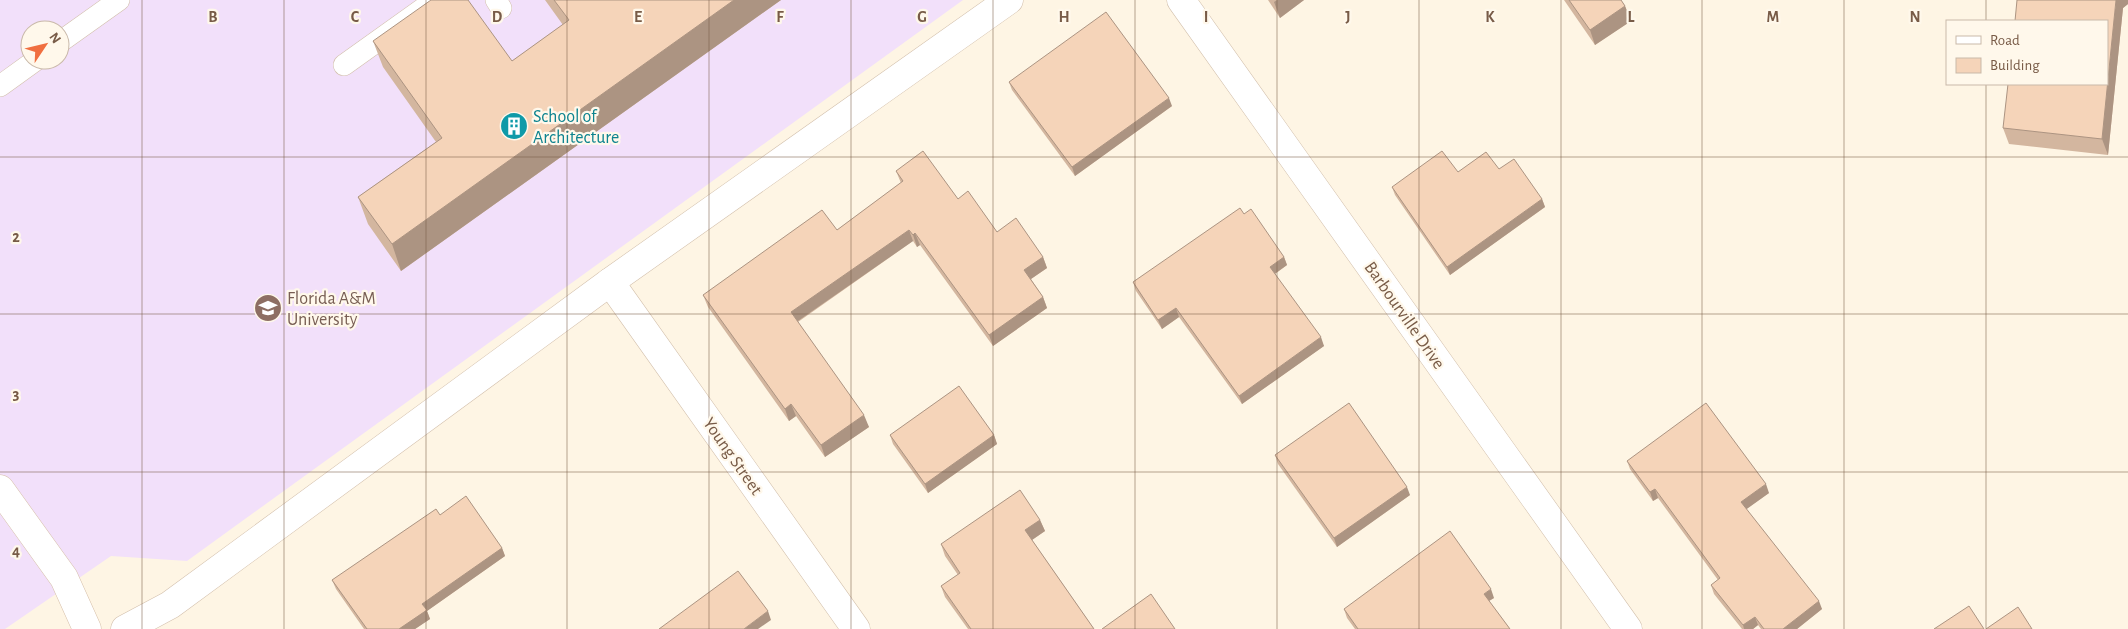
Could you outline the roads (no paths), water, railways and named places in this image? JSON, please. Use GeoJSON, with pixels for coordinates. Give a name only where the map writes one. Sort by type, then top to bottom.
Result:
{"type":"FeatureCollection","features":[{"type":"Feature","properties":{"kind":"street"},"geometry":{"type":"LineString","coordinates":[[125,629],[170,605],[610,282],[1009,0]]}},
{"type":"Feature","properties":{"kind":"street","name":"Barbourville Drive"},"geometry":{"type":"LineString","coordinates":[[1181,0],[1628,629]]}},
{"type":"Feature","properties":{"kind":"street","name":"Young Street"},"geometry":{"type":"LineString","coordinates":[[610,282],[856,629]]}},
{"type":"Feature","properties":{"kind":"street"},"geometry":{"type":"LineString","coordinates":[[0,489],[64,578],[87,629]]}},
{"type":"Feature","properties":{"kind":"lane"},"geometry":{"type":"LineString","coordinates":[[70,35],[119,0]]}},
{"type":"Feature","properties":{"kind":"lane"},"geometry":{"type":"LineString","coordinates":[[344,65],[435,0]]}},
{"type":"Feature","properties":{"kind":"lane"},"geometry":{"type":"LineString","coordinates":[[0,86],[22,70]]}},
{"type":"Feature","properties":{"kind":"place","name":"School of Architecture"},"geometry":{"type":"Point","coordinates":[514,126]}},
{"type":"Feature","properties":{"kind":"place","name":"Florida A&M University"},"geometry":{"type":"Point","coordinates":[268,308]}}]}
